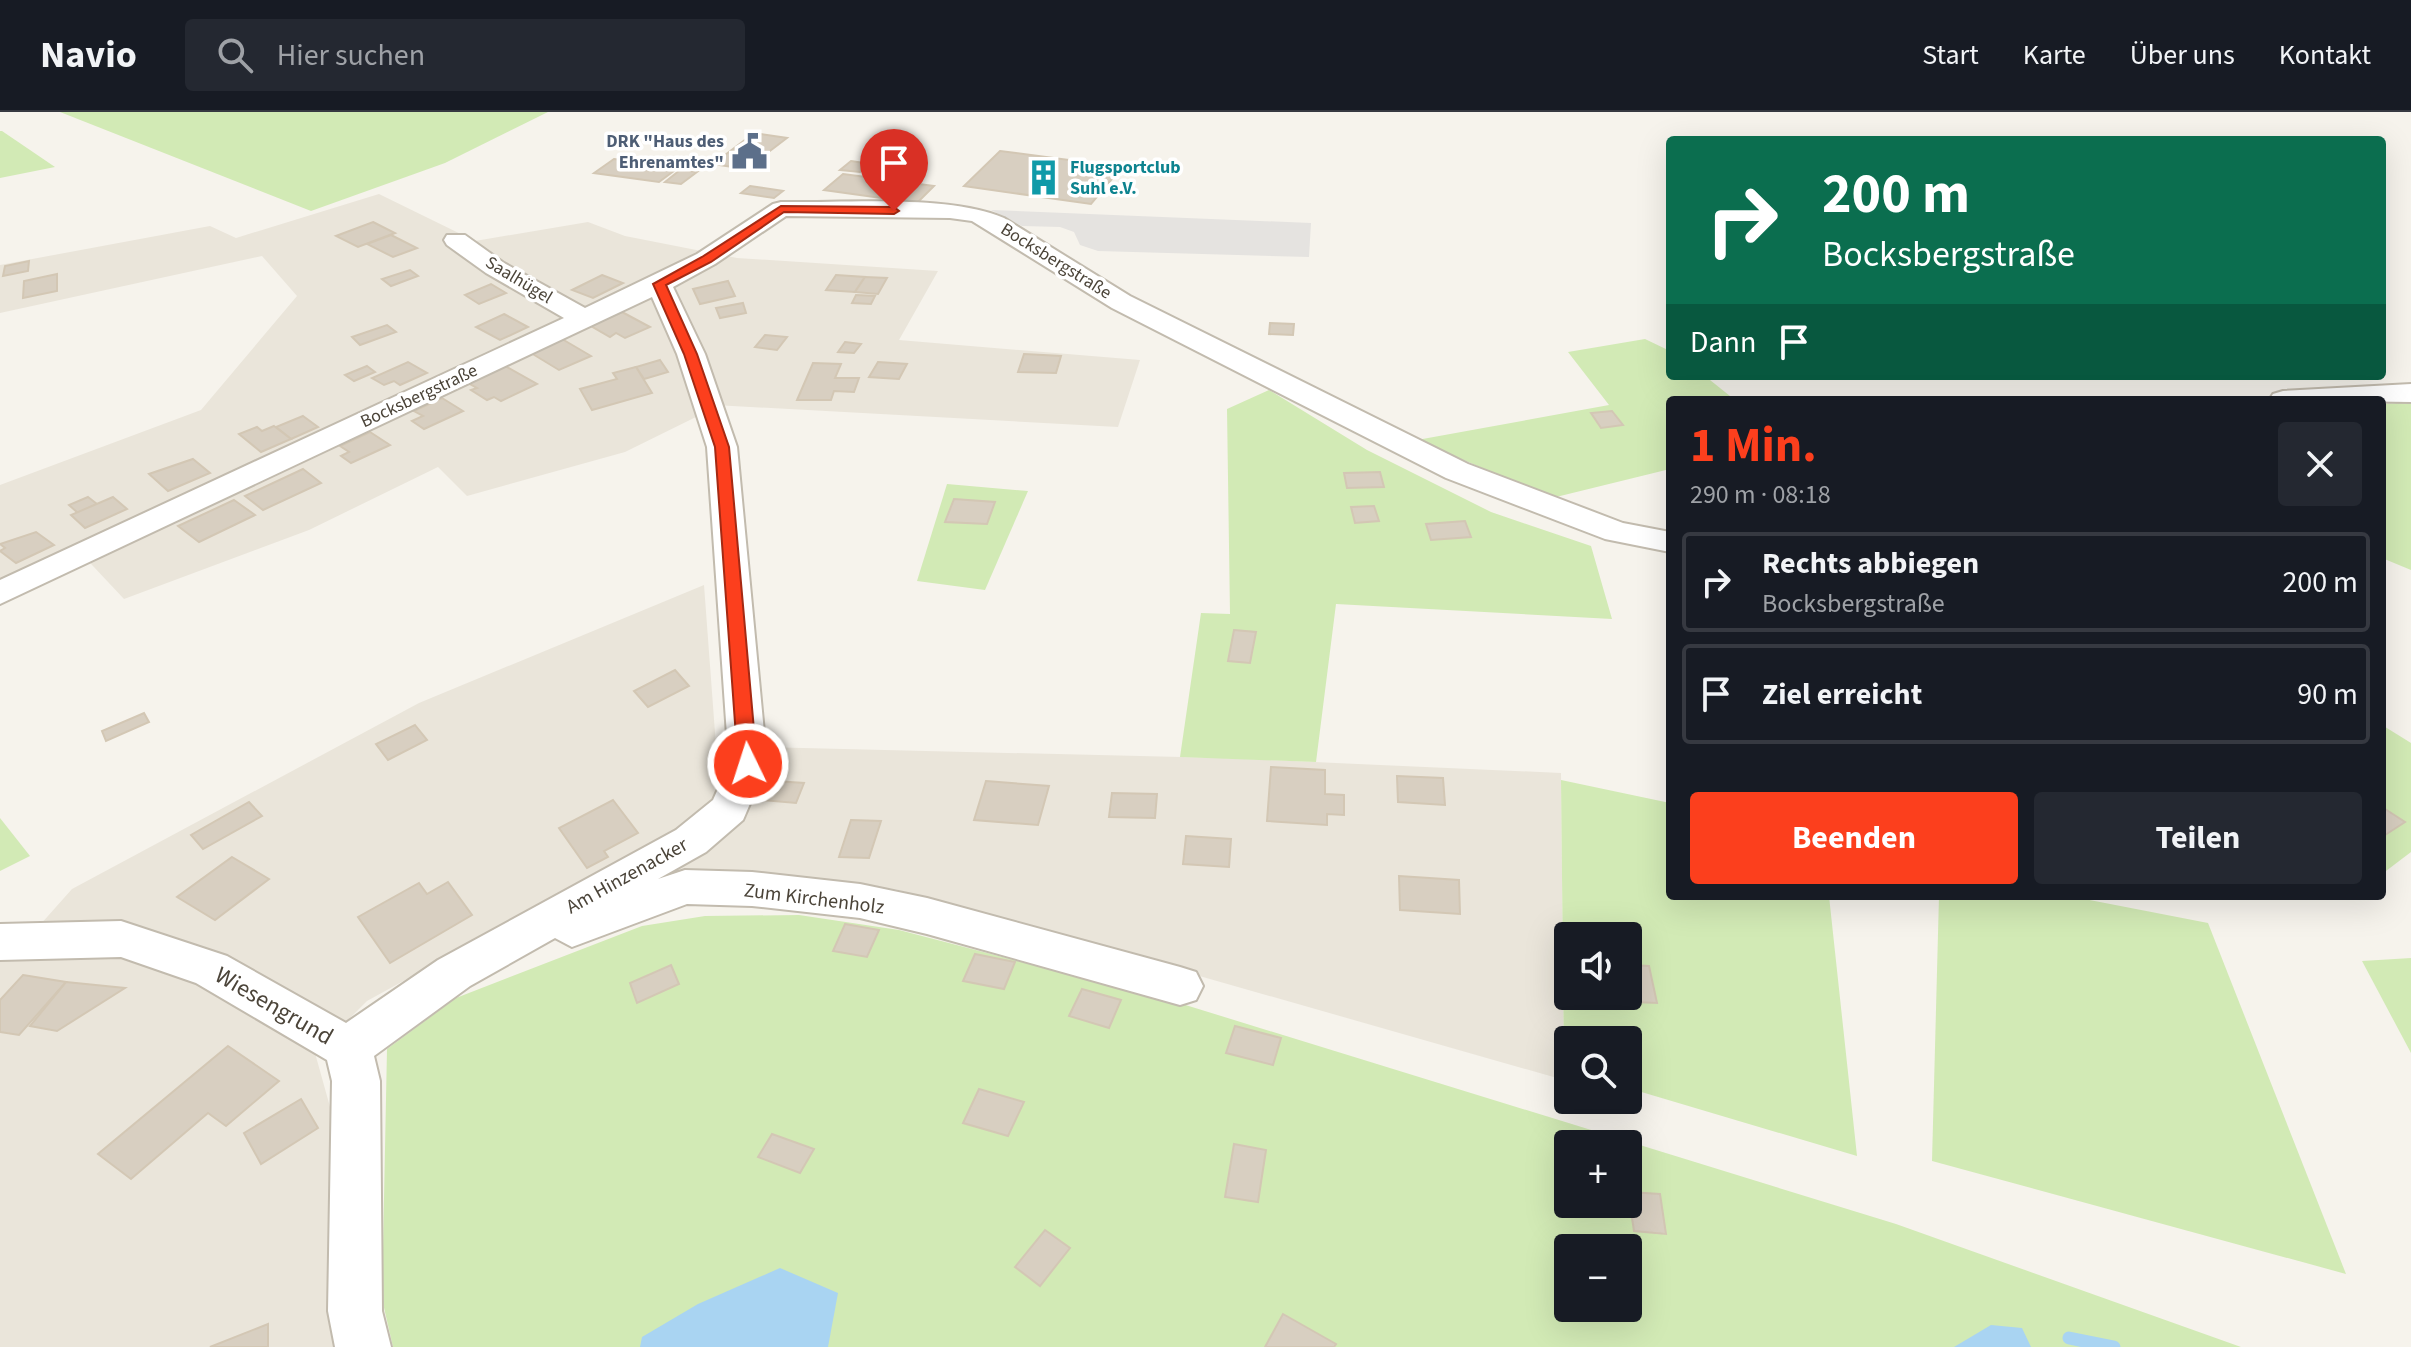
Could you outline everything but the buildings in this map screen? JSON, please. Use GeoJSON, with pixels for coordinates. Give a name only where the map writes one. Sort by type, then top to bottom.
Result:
{"type":"FeatureCollection","features":[{"type":"Feature","properties":{"kind":"street","name":"Bocksbergstraße"},"geometry":{"type":"LineString","coordinates":[[0,593],[659,284],[706,259],[781,209],[950,211],[978,215],[996,223],[1121,302],[1457,471],[1616,532],[1666,541]]}},
{"type":"Feature","properties":{"kind":"street","name":"Saalhügel"},"geometry":{"type":"LineString","coordinates":[[456,240],[495,268],[583,318]]}},
{"type":"Feature","properties":{"kind":"street","name":"Am Hinzenacker"},"geometry":{"type":"LineString","coordinates":[[348,1048],[454,973],[691,841],[729,809],[748,764],[722,447],[691,354],[659,284]]}},
{"type":"Feature","properties":{"kind":"street"},"geometry":{"type":"LineString","coordinates":[[2356,396],[2411,393]]}},
{"type":"Feature","properties":{"kind":"street","name":"Zum Kirchenholz"},"geometry":{"type":"LineString","coordinates":[[454,973],[685,887],[752,889],[860,901],[927,916],[1180,986]]}},
{"type":"Feature","properties":{"kind":"street","name":"Wiesengrund"},"geometry":{"type":"LineString","coordinates":[[0,942],[121,939],[211,969],[348,1048],[356,1081],[355,1311],[363,1347]]}},
{"type":"Feature","properties":{"kind":"shaded area"},"geometry":{"type":"Polygon","coordinates":[[[379,194],[475,241],[588,222],[625,236],[737,258],[938,271],[899,340],[1140,360],[1118,427],[696,404],[698,416],[625,452],[467,496],[438,467],[309,530],[124,599],[77,549],[0,585],[0,485],[201,410],[297,296],[262,256],[0,313],[0,265],[210,226],[236,238],[379,194]]]}},
{"type":"Feature","properties":{"kind":"shaded area"},"geometry":{"type":"Polygon","coordinates":[[[991,210],[1311,223],[1309,257],[1098,251],[1080,245],[1074,232],[1060,227],[1022,226],[991,210]]]}},
{"type":"Feature","properties":{"kind":"shaded area"},"geometry":{"type":"Polygon","coordinates":[[[704,585],[716,746],[1223,758],[1561,773],[1562,922],[1554,922],[1554,1010],[1563,1010],[1563,1026],[1554,1026],[1554,1077],[895,889],[722,874],[611,876],[554,898],[367,1001],[315,1053],[337,1132],[333,1347],[0,1347],[0,954],[15,953],[72,889],[419,703],[704,585]]]}},
{"type":"Feature","properties":{"kind":"green space"},"geometry":{"type":"Polygon","coordinates":[[[60,112],[548,112],[445,163],[311,211],[60,112]]]}},
{"type":"Feature","properties":{"kind":"green space"},"geometry":{"type":"Polygon","coordinates":[[[2,131],[55,167],[0,178],[2,131]]]}},
{"type":"Feature","properties":{"kind":"green space"},"geometry":{"type":"Polygon","coordinates":[[[1645,339],[1666,349],[1666,380],[1710,380],[1730,396],[1666,396],[1666,470],[1552,498],[1417,440],[1609,405],[1568,352],[1645,339]]]}},
{"type":"Feature","properties":{"kind":"green space"},"geometry":{"type":"Polygon","coordinates":[[[1269,390],[1367,450],[1491,512],[1591,546],[1612,619],[1336,604],[1316,762],[1180,757],[1201,613],[1230,614],[1227,409],[1269,390]]]}},
{"type":"Feature","properties":{"kind":"green space"},"geometry":{"type":"Polygon","coordinates":[[[2411,402],[2411,570],[2386,560],[2386,404],[2411,402]]]}},
{"type":"Feature","properties":{"kind":"green space"},"geometry":{"type":"Polygon","coordinates":[[[947,484],[1028,491],[985,590],[917,581],[947,484]]]}},
{"type":"Feature","properties":{"kind":"green space"},"geometry":{"type":"Polygon","coordinates":[[[2386,727],[2411,743],[2411,852],[2386,871],[2386,727]]]}},
{"type":"Feature","properties":{"kind":"green space"},"geometry":{"type":"Polygon","coordinates":[[[1561,780],[1666,802],[1666,900],[1829,900],[1857,1156],[1642,1092],[1642,1026],[1564,1026],[1563,1010],[1642,1010],[1642,922],[1562,922],[1561,780]]]}},
{"type":"Feature","properties":{"kind":"green space"},"geometry":{"type":"Polygon","coordinates":[[[0,818],[30,856],[0,871],[0,818]]]}},
{"type":"Feature","properties":{"kind":"green space"},"geometry":{"type":"Polygon","coordinates":[[[1939,900],[2090,900],[2208,923],[2346,1274],[1932,1161],[1939,900]]]}},
{"type":"Feature","properties":{"kind":"green space"},"geometry":{"type":"Polygon","coordinates":[[[799,915],[899,930],[1179,1003],[1591,1130],[1554,1130],[1554,1218],[1642,1218],[1642,1146],[1896,1224],[2241,1347],[393,1347],[382,1299],[387,1049],[456,998],[642,926],[705,916],[799,915]]]}},
{"type":"Feature","properties":{"kind":"green space"},"geometry":{"type":"Polygon","coordinates":[[[2411,958],[2411,1053],[2362,961],[2411,958]]]}},
{"type":"Feature","properties":{"kind":"water"},"geometry":{"type":"Polygon","coordinates":[[[780,1268],[838,1293],[828,1347],[640,1347],[642,1337],[698,1304],[780,1268]]]}},
{"type":"Feature","properties":{"kind":"water"},"geometry":{"type":"Polygon","coordinates":[[[1991,1325],[2022,1328],[2031,1347],[1954,1347],[1991,1325]]]}},
{"type":"Feature","properties":{"kind":"waterway"},"geometry":{"type":"LineString","coordinates":[[2069,1338],[2114,1347]]}},
{"type":"Feature","properties":{"kind":"place","name":"DRK \"Haus des Ehrenamtes\""},"geometry":{"type":"Point","coordinates":[750,151]}},
{"type":"Feature","properties":{"kind":"place","name":"Flugsportclub Suhl e.V."},"geometry":{"type":"Point","coordinates":[1044,177]}},
{"type":"Feature","properties":{"kind":"route"},"geometry":{"type":"LineString","coordinates":[[748,764],[722,447],[691,354],[659,284],[706,259],[781,209],[894,211]]}}]}
